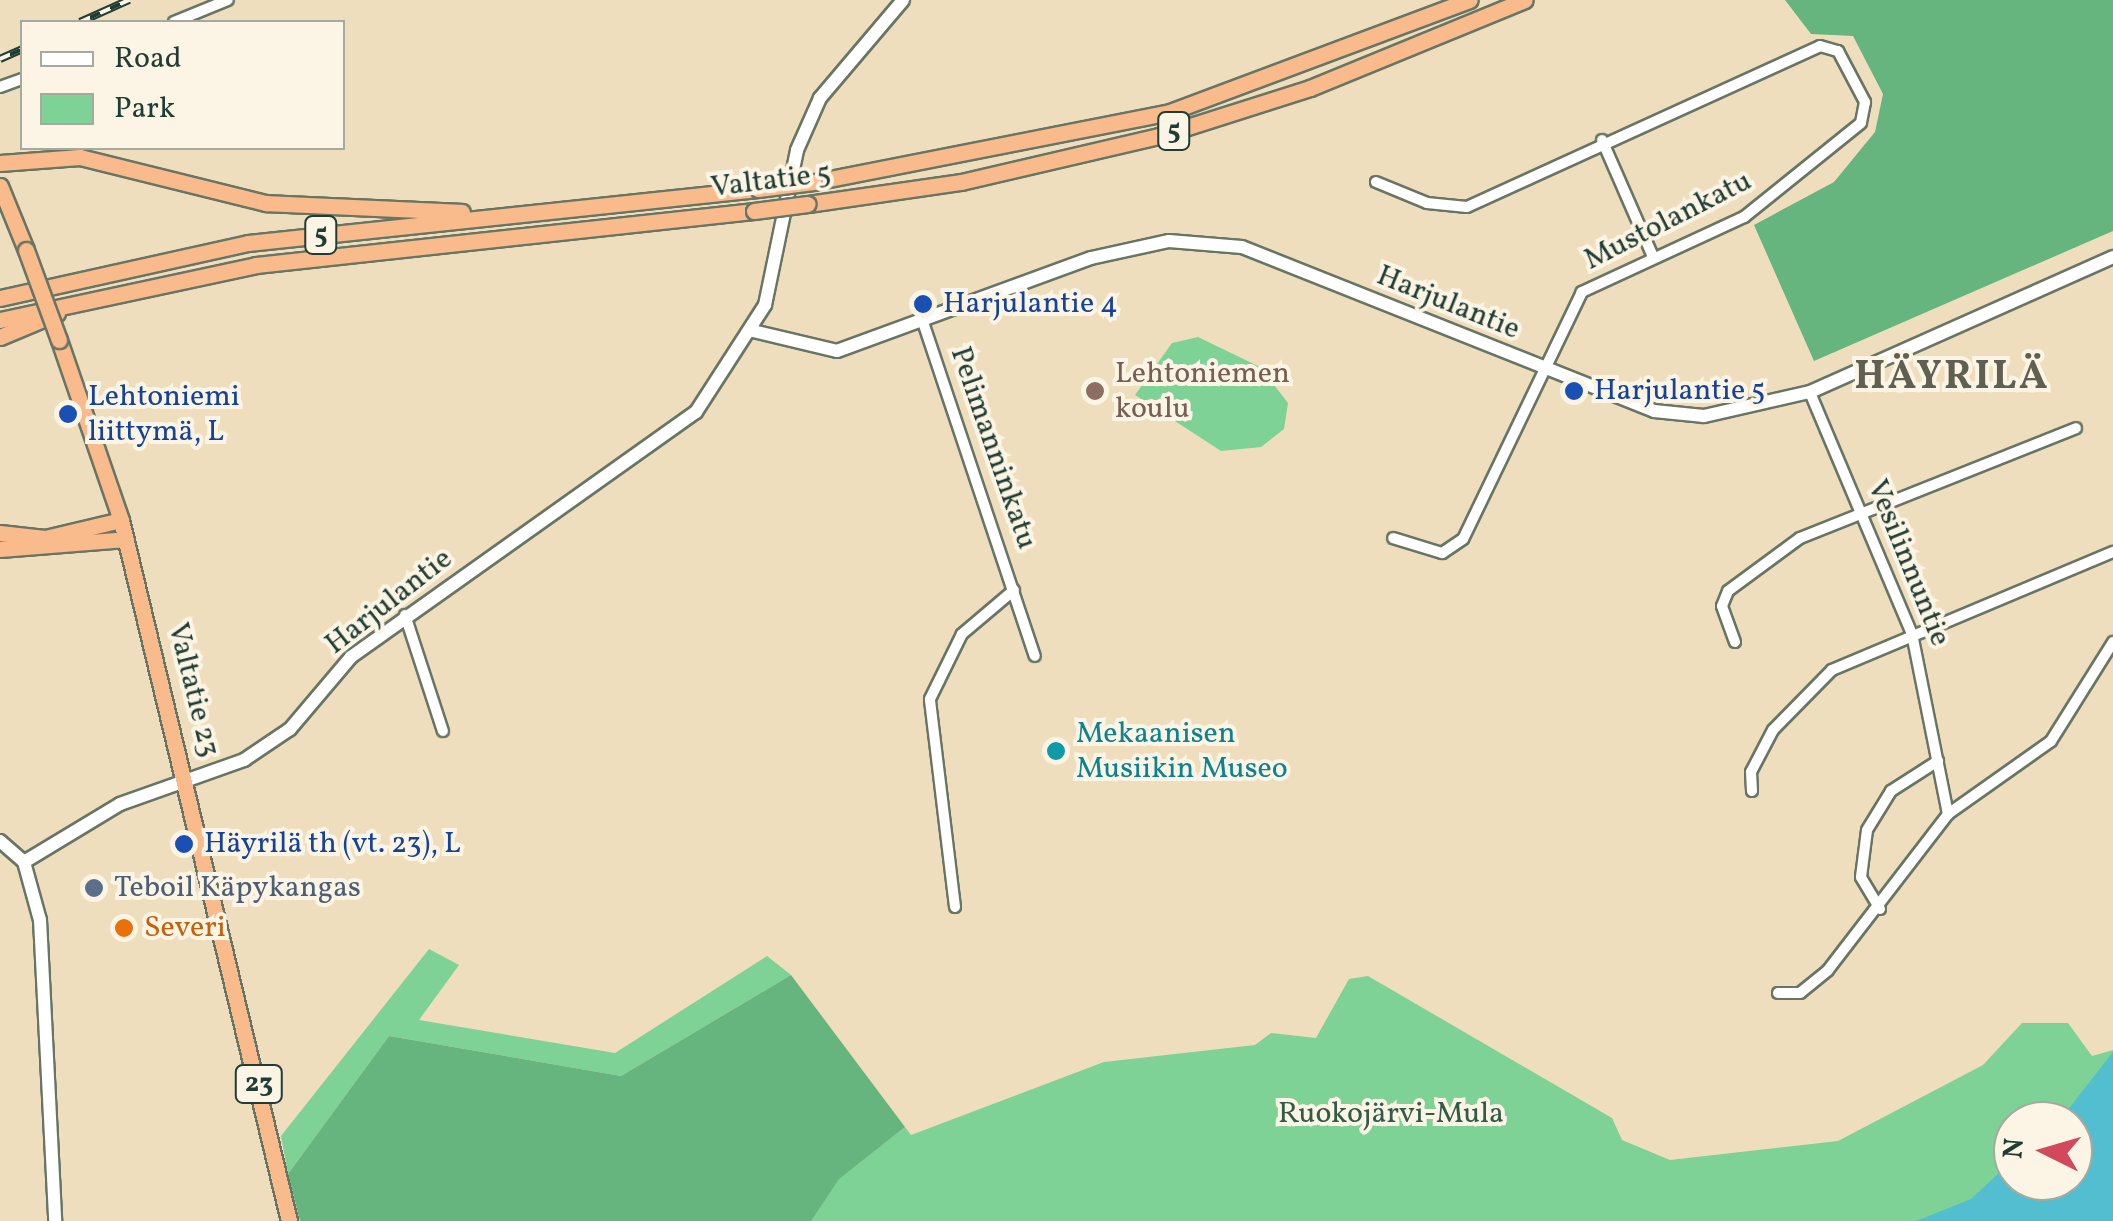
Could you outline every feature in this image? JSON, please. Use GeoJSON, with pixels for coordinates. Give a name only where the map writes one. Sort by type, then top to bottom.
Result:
{"type":"FeatureCollection","features":[{"type":"Feature","properties":{"kind":"highway","name":"Valtatie 5"},"geometry":{"type":"LineString","coordinates":[[0,298],[248,243],[814,182],[958,161],[1167,112],[1470,0]]}},
{"type":"Feature","properties":{"kind":"highway","name":"Valtatie 5"},"geometry":{"type":"LineString","coordinates":[[0,320],[92,297],[256,265],[754,211],[978,179],[1174,131],[1310,88],[1524,0]]}},
{"type":"Feature","properties":{"kind":"highway"},"geometry":{"type":"LineString","coordinates":[[0,163],[80,158],[266,203],[526,214]]}},
{"type":"Feature","properties":{"kind":"highway","name":"Valtatie 23"},"geometry":{"type":"LineString","coordinates":[[0,186],[59,340],[121,520],[187,780],[289,1221]]}},
{"type":"Feature","properties":{"kind":"highway"},"geometry":{"type":"LineString","coordinates":[[0,338],[92,297]]}},
{"type":"Feature","properties":{"kind":"highway"},"geometry":{"type":"LineString","coordinates":[[0,532],[45,538],[121,520]]}},
{"type":"Feature","properties":{"kind":"highway"},"geometry":{"type":"LineString","coordinates":[[0,549],[126,539]]}},
{"type":"Feature","properties":{"kind":"street"},"geometry":{"type":"LineString","coordinates":[[179,20],[228,0]]}},
{"type":"Feature","properties":{"kind":"street","name":"Harjulantie"},"geometry":{"type":"LineString","coordinates":[[24,862],[120,804],[187,780],[290,729],[351,657],[404,616],[663,440],[753,331],[778,256],[797,150],[820,98],[903,0]]}},
{"type":"Feature","properties":{"kind":"street","name":"Mustolankatu"},"geometry":{"type":"LineString","coordinates":[[1376,182],[1426,203],[1467,206],[1602,140],[1820,46],[1838,52],[1865,102],[1860,123],[1758,207],[1582,292],[1540,367],[1463,539],[1442,553],[1412,536],[1393,538]]}},
{"type":"Feature","properties":{"kind":"street"},"geometry":{"type":"LineString","coordinates":[[1602,140],[1653,257]]}},
{"type":"Feature","properties":{"kind":"street","name":"Harjulantie"},"geometry":{"type":"LineString","coordinates":[[753,331],[837,351],[1091,258],[1169,241],[1242,247],[1654,411],[1704,416],[1810,392],[2113,257]]}},
{"type":"Feature","properties":{"kind":"street","name":"Pelimanninkatu"},"geometry":{"type":"LineString","coordinates":[[924,322],[1035,656]]}},
{"type":"Feature","properties":{"kind":"street","name":"Vesilinnuntie"},"geometry":{"type":"LineString","coordinates":[[1810,392],[1912,634],[1948,814]]}},
{"type":"Feature","properties":{"kind":"street"},"geometry":{"type":"LineString","coordinates":[[1735,642],[1722,606],[1728,591],[1800,538],[2076,428]]}},
{"type":"Feature","properties":{"kind":"street"},"geometry":{"type":"LineString","coordinates":[[1752,791],[1751,772],[1796,700],[1832,670],[2113,552]]}},
{"type":"Feature","properties":{"kind":"street","name":"Pelimanninkatu"},"geometry":{"type":"LineString","coordinates":[[955,907],[930,699],[962,634],[1014,590]]}},
{"type":"Feature","properties":{"kind":"street"},"geometry":{"type":"LineString","coordinates":[[404,616],[443,732]]}},
{"type":"Feature","properties":{"kind":"street"},"geometry":{"type":"LineString","coordinates":[[1778,993],[1800,993],[1828,970],[1880,908],[1948,814],[2052,741],[2113,642]]}},
{"type":"Feature","properties":{"kind":"street"},"geometry":{"type":"LineString","coordinates":[[1880,908],[1861,876],[1867,830],[1891,791],[1938,761]]}},
{"type":"Feature","properties":{"kind":"street"},"geometry":{"type":"LineString","coordinates":[[0,841],[24,862],[40,920],[55,1221]]}},
{"type":"Feature","properties":{"kind":"green space"},"geometry":{"type":"Polygon","coordinates":[[[1785,0],[2113,0],[2113,231],[1814,361],[1754,225],[1834,182],[1875,132],[1883,94],[1853,36],[1811,34],[1785,0]]]}},
{"type":"Feature","properties":{"kind":"green space"},"geometry":{"type":"Polygon","coordinates":[[[1198,337],[1260,367],[1288,403],[1284,429],[1261,447],[1221,451],[1135,395],[1172,343],[1198,337]]]}},
{"type":"Feature","properties":{"kind":"green space"},"geometry":{"type":"Polygon","coordinates":[[[429,949],[459,965],[419,1020],[615,1053],[767,956],[791,975],[621,1076],[389,1036],[288,1174],[281,1136],[429,949]]]}},
{"type":"Feature","properties":{"kind":"green space"},"geometry":{"type":"Polygon","coordinates":[[[791,975],[905,1127],[839,1179],[811,1221],[300,1221],[288,1174],[389,1036],[621,1076],[791,975]]]}},
{"type":"Feature","properties":{"kind":"green space","name":"Ruokojärvi-Mula"},"geometry":{"type":"Polygon","coordinates":[[[1368,976],[1612,1118],[1622,1140],[1670,1160],[1838,1141],[1983,1065],[2022,1023],[2068,1023],[2092,1056],[2113,1050],[2113,1221],[784,1221],[905,1127],[911,1135],[1104,1062],[1255,1045],[1271,1033],[1316,1038],[1349,979],[1368,976]]]}},
{"type":"Feature","properties":{"kind":"water"},"geometry":{"type":"Polygon","coordinates":[[[2113,1052],[2113,1221],[1916,1221],[1971,1199],[1993,1179],[1993,1201],[2093,1201],[2093,1101],[2075,1101],[2113,1052]]]}},
{"type":"Feature","properties":{"kind":"railway"},"geometry":{"type":"LineString","coordinates":[[84,20],[129,0]]}},
{"type":"Feature","properties":{"kind":"railway"},"geometry":{"type":"LineString","coordinates":[[0,59],[20,50]]}},
{"type":"Feature","properties":{"kind":"place","name":"Harjulantie 4"},"geometry":{"type":"Point","coordinates":[923,304]}},
{"type":"Feature","properties":{"kind":"place","name":"Lehtoniemen koulu"},"geometry":{"type":"Point","coordinates":[1095,391]}},
{"type":"Feature","properties":{"kind":"place","name":"Harjulantie 5"},"geometry":{"type":"Point","coordinates":[1574,391]}},
{"type":"Feature","properties":{"kind":"place","name":"Lehtoniemi liittymä, L"},"geometry":{"type":"Point","coordinates":[68,414]}},
{"type":"Feature","properties":{"kind":"place","name":"Mekaanisen Musiikin Museo"},"geometry":{"type":"Point","coordinates":[1056,751]}},
{"type":"Feature","properties":{"kind":"place","name":"Häyrilä th (vt. 23), L"},"geometry":{"type":"Point","coordinates":[184,844]}},
{"type":"Feature","properties":{"kind":"place","name":"Teboil Käpykangas"},"geometry":{"type":"Point","coordinates":[94,888]}},
{"type":"Feature","properties":{"kind":"place","name":"Severi"},"geometry":{"type":"Point","coordinates":[124,928]}},
{"type":"Feature","properties":{"kind":"district","name":"HÄYRILÄ"},"geometry":{"type":"Point","coordinates":[1952,378]}}]}
